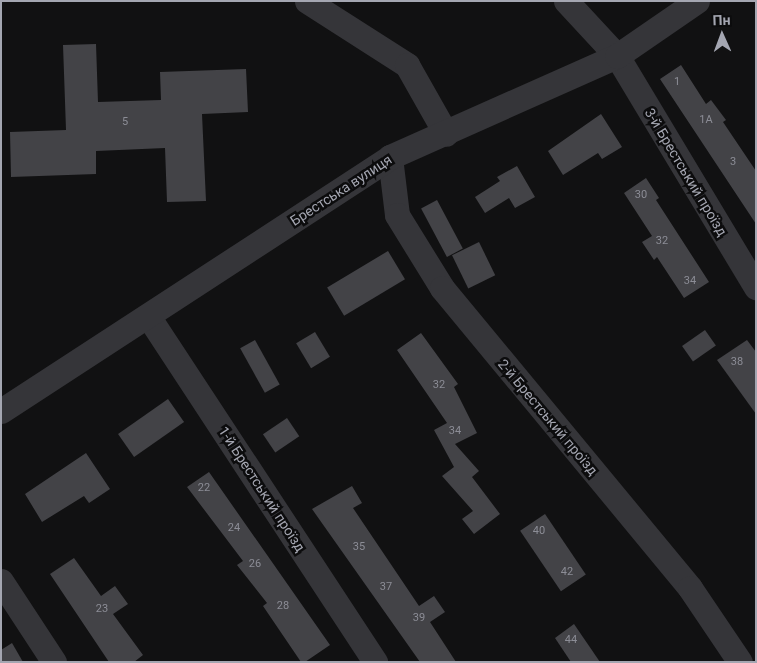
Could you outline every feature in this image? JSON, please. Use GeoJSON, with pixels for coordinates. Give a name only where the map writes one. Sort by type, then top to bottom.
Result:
{"type":"FeatureCollection","features":[{"type":"Feature","properties":{"kind":"street"},"geometry":{"type":"LineString","coordinates":[[307,1],[407,65],[446,134]]}},
{"type":"Feature","properties":{"kind":"street","name":"3-й Брестський проїзд"},"geometry":{"type":"LineString","coordinates":[[566,1],[617,56],[756,287]]}},
{"type":"Feature","properties":{"kind":"street","name":"Брестська вулиця"},"geometry":{"type":"LineString","coordinates":[[1,411],[390,157],[446,134],[617,56],[697,1]]}},
{"type":"Feature","properties":{"kind":"street","name":"2-й Брестський проїзд"},"geometry":{"type":"LineString","coordinates":[[390,157],[397,214],[442,288],[690,588],[740,662]]}},
{"type":"Feature","properties":{"kind":"street","name":"1-й Брестський проїзд"},"geometry":{"type":"LineString","coordinates":[[148,316],[375,662]]}},
{"type":"Feature","properties":{"kind":"street"},"geometry":{"type":"LineString","coordinates":[[1,581],[54,662]]}},
{"type":"Feature","properties":{"kind":"building"},"geometry":{"type":"Polygon","coordinates":[[[96,44],[98,102],[161,100],[160,72],[246,69],[248,112],[202,114],[206,201],[167,202],[165,148],[96,151],[96,174],[11,177],[10,132],[66,130],[63,45],[96,44]]]}},
{"type":"Feature","properties":{"kind":"building"},"geometry":{"type":"Polygon","coordinates":[[[681,65],[706,104],[711,100],[726,120],[723,122],[756,171],[756,224],[660,79],[681,65]]]}},
{"type":"Feature","properties":{"kind":"building"},"geometry":{"type":"Polygon","coordinates":[[[601,114],[622,147],[602,159],[598,153],[563,175],[548,151],[601,114]]]}},
{"type":"Feature","properties":{"kind":"building"},"geometry":{"type":"Polygon","coordinates":[[[517,166],[535,197],[515,208],[509,198],[485,213],[475,197],[500,181],[497,177],[517,166]]]}},
{"type":"Feature","properties":{"kind":"building"},"geometry":{"type":"Polygon","coordinates":[[[646,178],[659,198],[656,200],[709,282],[684,298],[657,257],[654,260],[642,242],[652,236],[624,193],[646,178]]]}},
{"type":"Feature","properties":{"kind":"building"},"geometry":{"type":"Polygon","coordinates":[[[437,200],[463,249],[447,257],[421,208],[437,200]]]}},
{"type":"Feature","properties":{"kind":"building"},"geometry":{"type":"Polygon","coordinates":[[[479,242],[495,275],[468,288],[452,255],[479,242]]]}},
{"type":"Feature","properties":{"kind":"building"},"geometry":{"type":"Polygon","coordinates":[[[388,251],[405,279],[344,316],[327,288],[388,251]]]}},
{"type":"Feature","properties":{"kind":"building"},"geometry":{"type":"Polygon","coordinates":[[[705,330],[716,346],[693,362],[682,346],[705,330]]]}},
{"type":"Feature","properties":{"kind":"building"},"geometry":{"type":"Polygon","coordinates":[[[315,332],[330,357],[311,368],[296,343],[315,332]]]}},
{"type":"Feature","properties":{"kind":"building"},"geometry":{"type":"Polygon","coordinates":[[[421,333],[458,384],[454,387],[477,433],[455,444],[479,471],[472,477],[500,514],[474,534],[462,519],[473,511],[442,476],[454,467],[434,430],[447,423],[397,350],[421,333]]]}},
{"type":"Feature","properties":{"kind":"building"},"geometry":{"type":"Polygon","coordinates":[[[255,340],[280,385],[265,393],[240,348],[255,340]]]}},
{"type":"Feature","properties":{"kind":"building"},"geometry":{"type":"Polygon","coordinates":[[[747,340],[756,352],[756,414],[717,360],[747,340]]]}},
{"type":"Feature","properties":{"kind":"building"},"geometry":{"type":"Polygon","coordinates":[[[168,399],[184,422],[134,457],[118,434],[168,399]]]}},
{"type":"Feature","properties":{"kind":"building"},"geometry":{"type":"Polygon","coordinates":[[[287,418],[299,436],[275,452],[263,434],[287,418]]]}},
{"type":"Feature","properties":{"kind":"building"},"geometry":{"type":"Polygon","coordinates":[[[86,453],[110,489],[89,503],[84,496],[42,522],[25,494],[86,453]]]}},
{"type":"Feature","properties":{"kind":"building"},"geometry":{"type":"Polygon","coordinates":[[[209,472],[330,645],[305,662],[301,662],[263,606],[267,603],[237,565],[243,561],[187,487],[209,472]]]}},
{"type":"Feature","properties":{"kind":"building"},"geometry":{"type":"Polygon","coordinates":[[[352,486],[362,503],[353,508],[419,606],[434,596],[445,612],[430,622],[456,662],[420,662],[312,509],[352,486]]]}},
{"type":"Feature","properties":{"kind":"building"},"geometry":{"type":"Polygon","coordinates":[[[545,514],[586,575],[561,591],[520,531],[545,514]]]}},
{"type":"Feature","properties":{"kind":"building"},"geometry":{"type":"Polygon","coordinates":[[[74,558],[101,596],[115,586],[128,604],[113,614],[143,655],[134,662],[109,662],[50,574],[74,558]]]}},
{"type":"Feature","properties":{"kind":"building"},"geometry":{"type":"Polygon","coordinates":[[[574,624],[600,662],[571,662],[555,638],[574,624]]]}},
{"type":"Feature","properties":{"kind":"building"},"geometry":{"type":"Polygon","coordinates":[[[12,643],[23,662],[1,662],[1,650],[12,643]]]}}]}
